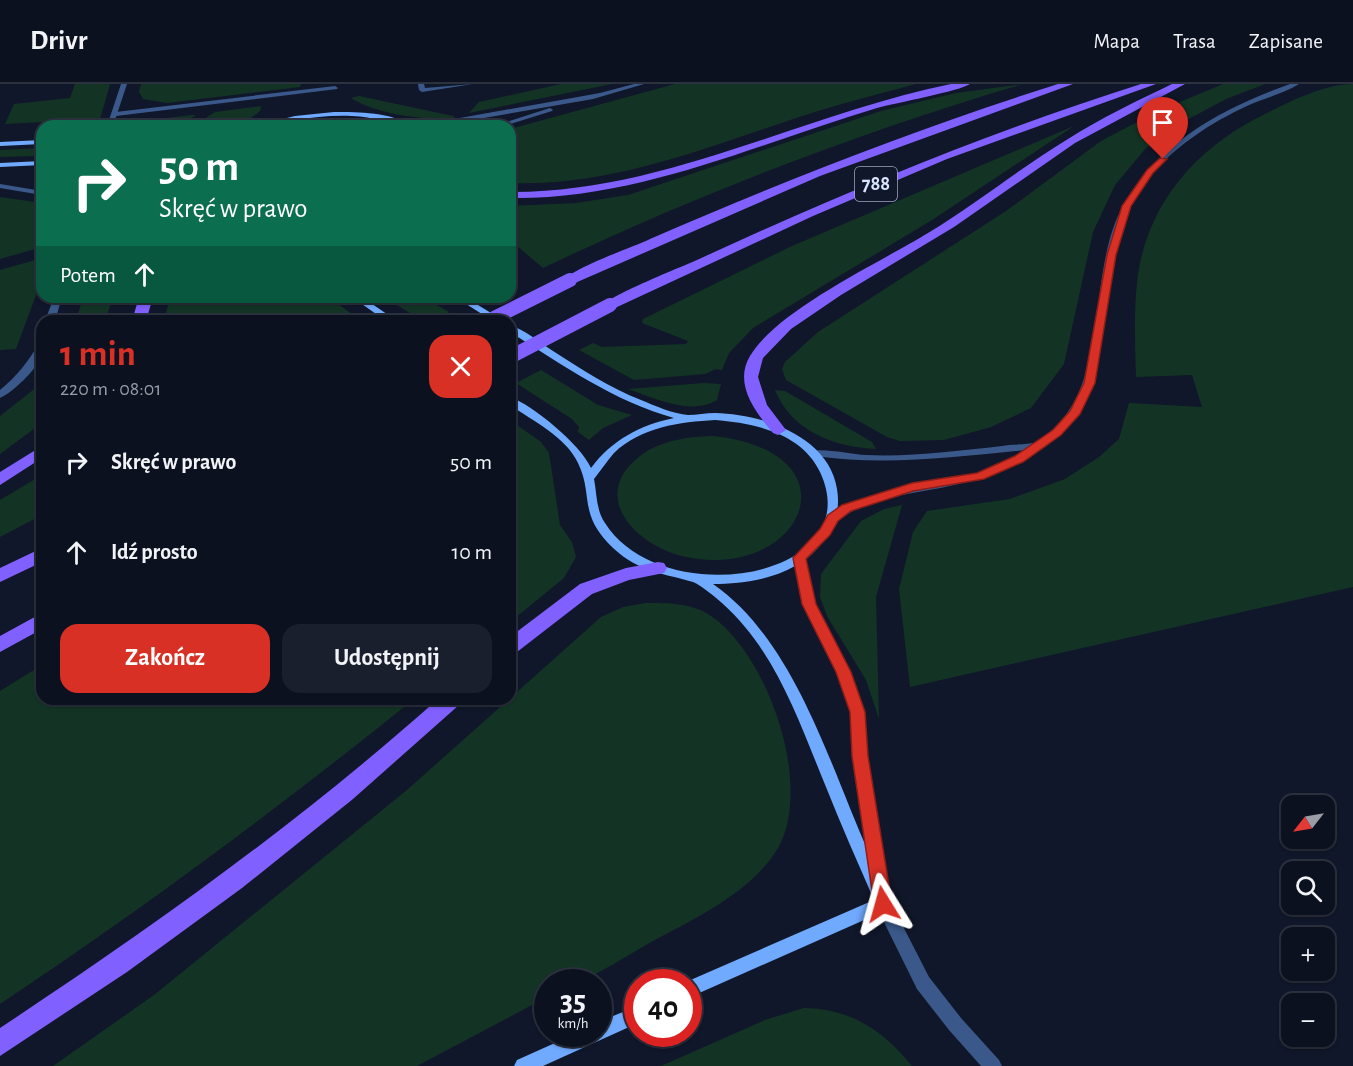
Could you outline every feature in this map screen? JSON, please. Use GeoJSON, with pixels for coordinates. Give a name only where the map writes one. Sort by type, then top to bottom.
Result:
{"type":"FeatureCollection","features":[{"type":"Feature","properties":{"kind":"main road"},"geometry":{"type":"LineString","coordinates":[[516,195],[545,195],[611,187],[702,161],[881,102],[965,84]]}},
{"type":"Feature","properties":{"kind":"main road","name":"788"},"geometry":{"type":"LineString","coordinates":[[500,315],[570,280],[754,199],[1004,104],[1068,84]]}},
{"type":"Feature","properties":{"kind":"main road","name":"788"},"geometry":{"type":"LineString","coordinates":[[516,354],[610,305],[881,182],[1043,118],[1151,84]]}},
{"type":"Feature","properties":{"kind":"main road"},"geometry":{"type":"LineString","coordinates":[[516,404],[561,437],[580,458],[589,478],[593,511],[604,529],[619,546],[641,562],[697,579],[737,580],[776,570],[799,558],[825,532],[833,518],[835,497],[829,476],[815,453],[778,430],[764,414],[753,392],[751,379],[756,357],[781,330],[932,236],[1069,143],[1108,119],[1179,84]]}},
{"type":"Feature","properties":{"kind":"main road"},"geometry":{"type":"LineString","coordinates":[[285,120],[331,114],[375,116],[389,120]]}},
{"type":"Feature","properties":{"kind":"main road"},"geometry":{"type":"LineString","coordinates":[[0,144],[36,142]]}},
{"type":"Feature","properties":{"kind":"main road"},"geometry":{"type":"LineString","coordinates":[[0,165],[36,163]]}},
{"type":"Feature","properties":{"kind":"main road"},"geometry":{"type":"LineString","coordinates":[[365,303],[383,315]]}},
{"type":"Feature","properties":{"kind":"main road"},"geometry":{"type":"LineString","coordinates":[[469,303],[489,315]]}},
{"type":"Feature","properties":{"kind":"main road"},"geometry":{"type":"LineString","coordinates":[[516,332],[625,397],[661,412],[684,417],[734,419],[778,430]]}},
{"type":"Feature","properties":{"kind":"main road"},"geometry":{"type":"LineString","coordinates":[[589,478],[614,447],[628,438],[658,423],[684,417]]}},
{"type":"Feature","properties":{"kind":"main road"},"geometry":{"type":"LineString","coordinates":[[0,480],[36,455]]}},
{"type":"Feature","properties":{"kind":"main road"},"geometry":{"type":"LineString","coordinates":[[0,576],[36,557]]}},
{"type":"Feature","properties":{"kind":"main road"},"geometry":{"type":"LineString","coordinates":[[799,558],[809,604],[843,672],[857,712],[860,756],[883,904]]}},
{"type":"Feature","properties":{"kind":"main road"},"geometry":{"type":"LineString","coordinates":[[516,642],[586,589],[626,574],[658,568]]}},
{"type":"Feature","properties":{"kind":"main road"},"geometry":{"type":"LineString","coordinates":[[697,579],[719,592],[743,613],[792,691],[883,904]]}},
{"type":"Feature","properties":{"kind":"main road"},"geometry":{"type":"LineString","coordinates":[[0,645],[36,624]]}},
{"type":"Feature","properties":{"kind":"main road"},"geometry":{"type":"LineString","coordinates":[[0,1043],[114,968],[274,850],[414,735],[446,705]]}},
{"type":"Feature","properties":{"kind":"main road"},"geometry":{"type":"LineString","coordinates":[[702,984],[883,904]]}},
{"type":"Feature","properties":{"kind":"main road"},"geometry":{"type":"LineString","coordinates":[[523,1066],[565,1047]]}},
{"type":"Feature","properties":{"kind":"street"},"geometry":{"type":"LineString","coordinates":[[113,120],[124,84]]}},
{"type":"Feature","properties":{"kind":"street"},"geometry":{"type":"LineString","coordinates":[[421,84],[422,90],[470,84]]}},
{"type":"Feature","properties":{"kind":"street"},"geometry":{"type":"LineString","coordinates":[[516,120],[641,84]]}},
{"type":"Feature","properties":{"kind":"street"},"geometry":{"type":"LineString","coordinates":[[833,518],[846,508],[880,496],[980,476],[1019,459],[1057,432],[1076,412],[1089,383],[1111,255],[1126,206],[1150,172],[1189,135],[1212,120],[1296,84]]}},
{"type":"Feature","properties":{"kind":"street"},"geometry":{"type":"LineString","coordinates":[[116,114],[335,88]]}},
{"type":"Feature","properties":{"kind":"street"},"geometry":{"type":"LineString","coordinates":[[460,120],[599,95]]}},
{"type":"Feature","properties":{"kind":"street"},"geometry":{"type":"LineString","coordinates":[[0,186],[36,192]]}},
{"type":"Feature","properties":{"kind":"street"},"geometry":{"type":"LineString","coordinates":[[0,395],[19,379],[36,359]]}},
{"type":"Feature","properties":{"kind":"street"},"geometry":{"type":"LineString","coordinates":[[815,453],[849,458],[966,452],[1038,444]]}},
{"type":"Feature","properties":{"kind":"street"},"geometry":{"type":"LineString","coordinates":[[883,904],[923,983],[955,1024],[993,1066]]}},
{"type":"Feature","properties":{"kind":"green space"},"geometry":{"type":"Polygon","coordinates":[[[75,84],[110,84],[100,119],[36,120],[36,122],[5,124],[14,104],[70,98],[75,84]]]}},
{"type":"Feature","properties":{"kind":"green space"},"geometry":{"type":"Polygon","coordinates":[[[141,84],[301,84],[300,87],[167,103],[143,99],[139,92],[141,84]]]}},
{"type":"Feature","properties":{"kind":"green space"},"geometry":{"type":"Polygon","coordinates":[[[561,84],[612,84],[469,113],[479,102],[561,84]]]}},
{"type":"Feature","properties":{"kind":"green space"},"geometry":{"type":"Polygon","coordinates":[[[675,84],[916,84],[816,112],[659,163],[585,179],[548,183],[516,183],[516,127],[675,84]]]}},
{"type":"Feature","properties":{"kind":"green space"},"geometry":{"type":"Polygon","coordinates":[[[1023,84],[839,144],[719,190],[543,268],[516,245],[516,206],[576,203],[628,195],[881,111],[956,93],[1023,84]]]}},
{"type":"Feature","properties":{"kind":"green space"},"geometry":{"type":"Polygon","coordinates":[[[1223,84],[1265,84],[1226,99],[1183,122],[1146,148],[1115,185],[1093,232],[1064,364],[1031,408],[991,427],[944,440],[900,441],[887,437],[786,380],[782,369],[785,362],[818,332],[1006,211],[1101,141],[1156,112],[1223,84]]]}},
{"type":"Feature","properties":{"kind":"green space"},"geometry":{"type":"Polygon","coordinates":[[[1353,84],[1353,587],[910,687],[899,589],[913,532],[927,511],[1010,499],[1065,479],[1099,457],[1119,439],[1129,403],[1202,407],[1192,375],[1136,377],[1136,291],[1140,263],[1157,214],[1170,193],[1203,155],[1244,125],[1320,90],[1353,84]]]}},
{"type":"Feature","properties":{"kind":"green space"},"geometry":{"type":"Polygon","coordinates":[[[359,96],[455,118],[416,117],[387,112],[361,104],[351,98],[359,96]]]}},
{"type":"Feature","properties":{"kind":"green space"},"geometry":{"type":"Polygon","coordinates":[[[261,106],[260,111],[247,120],[202,120],[215,112],[261,106]]]}},
{"type":"Feature","properties":{"kind":"green space"},"geometry":{"type":"Polygon","coordinates":[[[196,115],[189,120],[149,120],[196,115]]]}},
{"type":"Feature","properties":{"kind":"green space"},"geometry":{"type":"Polygon","coordinates":[[[1074,126],[932,220],[753,328],[729,353],[722,370],[716,369],[705,374],[634,380],[579,350],[593,343],[602,347],[686,344],[688,341],[642,323],[643,319],[792,246],[1074,126]]]}},
{"type":"Feature","properties":{"kind":"green space"},"geometry":{"type":"Polygon","coordinates":[[[36,148],[36,156],[0,157],[0,150],[36,148]]]}},
{"type":"Feature","properties":{"kind":"green space"},"geometry":{"type":"Polygon","coordinates":[[[0,197],[36,202],[36,249],[0,259],[0,197]]]}},
{"type":"Feature","properties":{"kind":"green space"},"geometry":{"type":"Polygon","coordinates":[[[36,260],[36,295],[16,349],[0,350],[0,270],[36,260]]]}},
{"type":"Feature","properties":{"kind":"green space"},"geometry":{"type":"Polygon","coordinates":[[[81,303],[111,303],[107,315],[78,315],[81,303]]]}},
{"type":"Feature","properties":{"kind":"green space"},"geometry":{"type":"Polygon","coordinates":[[[168,303],[337,303],[353,315],[166,315],[168,303]]]}},
{"type":"Feature","properties":{"kind":"green space"},"geometry":{"type":"Polygon","coordinates":[[[394,303],[433,303],[449,312],[443,315],[413,315],[394,303]]]}},
{"type":"Feature","properties":{"kind":"green space"},"geometry":{"type":"Polygon","coordinates":[[[541,370],[598,405],[632,415],[603,428],[589,440],[578,432],[579,427],[572,419],[516,383],[541,370]]]}},
{"type":"Feature","properties":{"kind":"green space"},"geometry":{"type":"Polygon","coordinates":[[[704,383],[721,384],[717,400],[695,406],[660,401],[628,389],[704,383]]]}},
{"type":"Feature","properties":{"kind":"green space"},"geometry":{"type":"Polygon","coordinates":[[[36,388],[36,427],[0,454],[0,416],[36,388]]]}},
{"type":"Feature","properties":{"kind":"green space"},"geometry":{"type":"Polygon","coordinates":[[[775,390],[785,391],[872,442],[876,449],[831,441],[804,427],[792,417],[775,390]]]}},
{"type":"Feature","properties":{"kind":"green space"},"geometry":{"type":"Polygon","coordinates":[[[516,424],[541,442],[549,453],[560,525],[572,542],[576,557],[564,578],[516,617],[516,424]]]}},
{"type":"Feature","properties":{"kind":"green space"},"geometry":{"type":"Polygon","coordinates":[[[713,436],[759,447],[788,465],[800,488],[798,512],[784,535],[758,551],[724,560],[682,556],[665,550],[635,530],[624,517],[618,502],[618,487],[625,471],[640,456],[657,446],[675,440],[713,436]]]}},
{"type":"Feature","properties":{"kind":"green space"},"geometry":{"type":"Polygon","coordinates":[[[36,479],[36,518],[0,537],[0,500],[36,479]]]}},
{"type":"Feature","properties":{"kind":"green space"},"geometry":{"type":"Polygon","coordinates":[[[902,505],[876,597],[879,719],[866,680],[827,616],[820,597],[821,574],[861,521],[884,509],[902,505]]]}},
{"type":"Feature","properties":{"kind":"green space"},"geometry":{"type":"Polygon","coordinates":[[[646,603],[686,606],[701,610],[729,632],[749,657],[766,688],[779,721],[787,756],[791,790],[788,821],[778,848],[767,864],[738,891],[704,914],[605,969],[534,969],[534,1004],[417,1066],[53,1066],[154,995],[407,790],[502,705],[516,705],[516,693],[601,617],[623,607],[646,603]]]}},
{"type":"Feature","properties":{"kind":"green space"},"geometry":{"type":"Polygon","coordinates":[[[36,669],[36,705],[406,705],[210,856],[0,1004],[0,691],[36,669]]]}},
{"type":"Feature","properties":{"kind":"green space"},"geometry":{"type":"Polygon","coordinates":[[[804,1008],[837,1012],[865,1024],[890,1042],[912,1066],[661,1066],[765,1020],[804,1008]]]}},
{"type":"Feature","properties":{"kind":"route"},"geometry":{"type":"LineString","coordinates":[[883,904],[869,801],[860,756],[857,712],[843,672],[809,604],[799,558],[817,542],[833,518],[846,508],[912,488],[980,476],[1019,459],[1057,432],[1076,412],[1089,383],[1111,255],[1126,206],[1150,172],[1163,159]]}}]}
